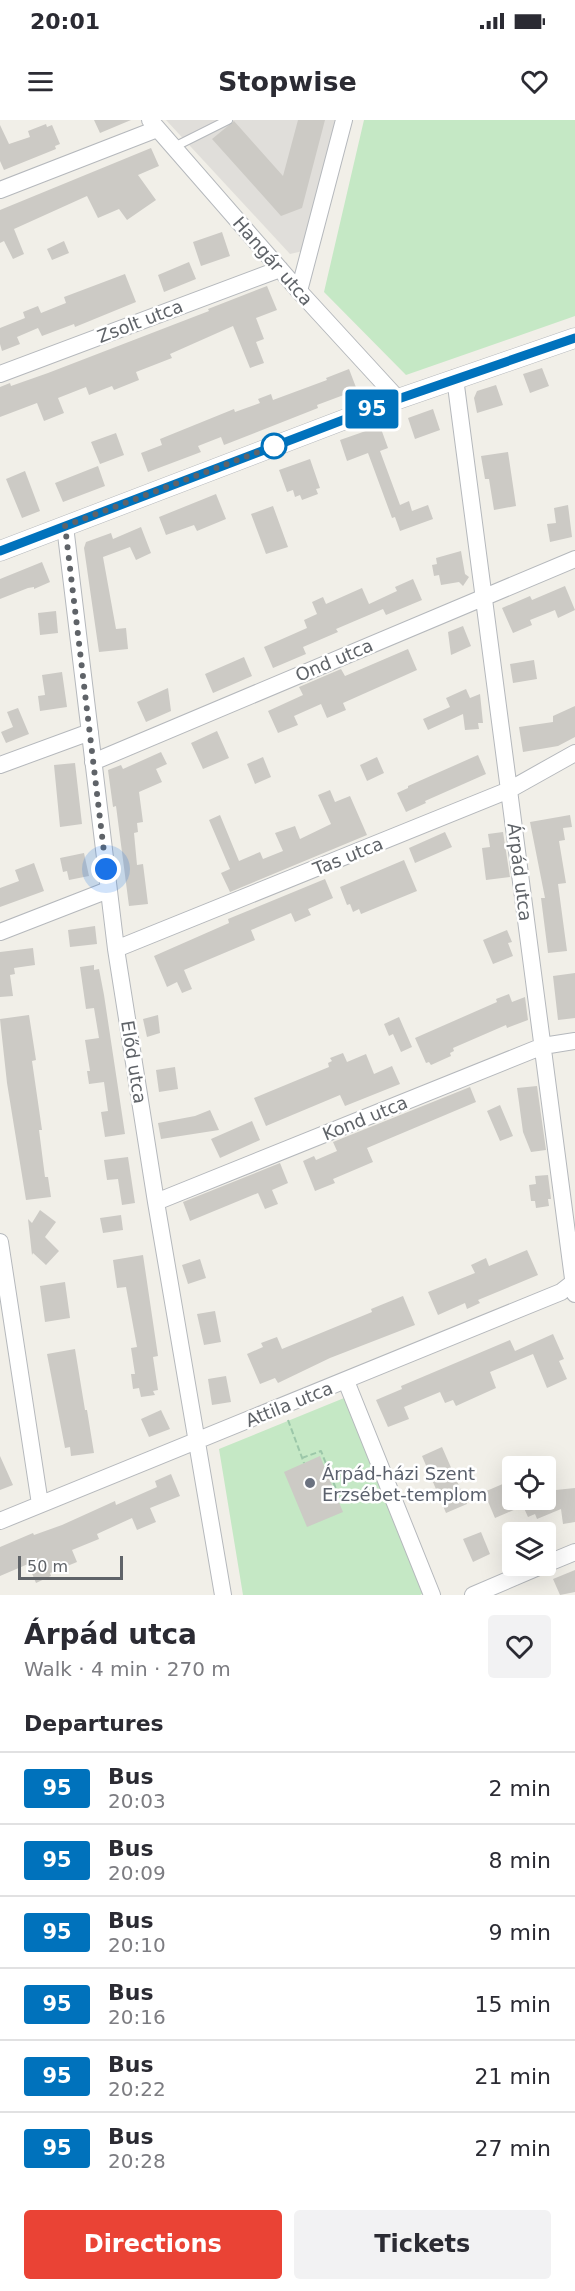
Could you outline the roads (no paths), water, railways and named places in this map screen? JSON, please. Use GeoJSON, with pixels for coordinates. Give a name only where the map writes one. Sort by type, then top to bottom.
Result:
{"type":"FeatureCollection","features":[{"type":"Feature","properties":{"kind":"street"},"geometry":{"type":"LineString","coordinates":[[299,291],[344,120]]}},
{"type":"Feature","properties":{"kind":"street","name":"Hangár utca"},"geometry":{"type":"LineString","coordinates":[[153,124],[299,291],[398,399]]}},
{"type":"Feature","properties":{"kind":"street"},"geometry":{"type":"LineString","coordinates":[[0,190],[153,124]]}},
{"type":"Feature","properties":{"kind":"street","name":"Zsolt utca"},"geometry":{"type":"LineString","coordinates":[[0,374],[280,269]]}},
{"type":"Feature","properties":{"kind":"street"},"geometry":{"type":"LineString","coordinates":[[0,551],[398,399],[575,338]]}},
{"type":"Feature","properties":{"kind":"street","name":"Árpád utca"},"geometry":{"type":"LineString","coordinates":[[456,378],[574,1286]]}},
{"type":"Feature","properties":{"kind":"street","name":"Előd utca"},"geometry":{"type":"LineString","coordinates":[[65,526],[116,950],[223,1595]]}},
{"type":"Feature","properties":{"kind":"street","name":"Ond utca"},"geometry":{"type":"LineString","coordinates":[[93,762],[575,560]]}},
{"type":"Feature","properties":{"kind":"street"},"geometry":{"type":"LineString","coordinates":[[0,765],[90,732]]}},
{"type":"Feature","properties":{"kind":"street","name":"Tas utca"},"geometry":{"type":"LineString","coordinates":[[116,950],[509,790],[575,753]]}},
{"type":"Feature","properties":{"kind":"street"},"geometry":{"type":"LineString","coordinates":[[0,932],[108,890]]}},
{"type":"Feature","properties":{"kind":"street","name":"Kond utca"},"geometry":{"type":"LineString","coordinates":[[156,1202],[543,1046],[575,1041]]}},
{"type":"Feature","properties":{"kind":"street"},"geometry":{"type":"LineString","coordinates":[[0,1242],[40,1504]]}},
{"type":"Feature","properties":{"kind":"street","name":"Attila utca"},"geometry":{"type":"LineString","coordinates":[[0,1521],[574,1286]]}},
{"type":"Feature","properties":{"kind":"street"},"geometry":{"type":"LineString","coordinates":[[346,1381],[432,1595]]}},
{"type":"Feature","properties":{"kind":"street"},"geometry":{"type":"LineString","coordinates":[[556,1560],[575,1552]]}},
{"type":"Feature","properties":{"kind":"street"},"geometry":{"type":"LineString","coordinates":[[473,1595],[518,1576]]}},
{"type":"Feature","properties":{"kind":"lane"},"geometry":{"type":"LineString","coordinates":[[174,147],[228,120]]}},
{"type":"Feature","properties":{"kind":"place","name":"Árpád-házi Szent Erzsébet-templom"},"geometry":{"type":"Point","coordinates":[310,1483]}}]}
